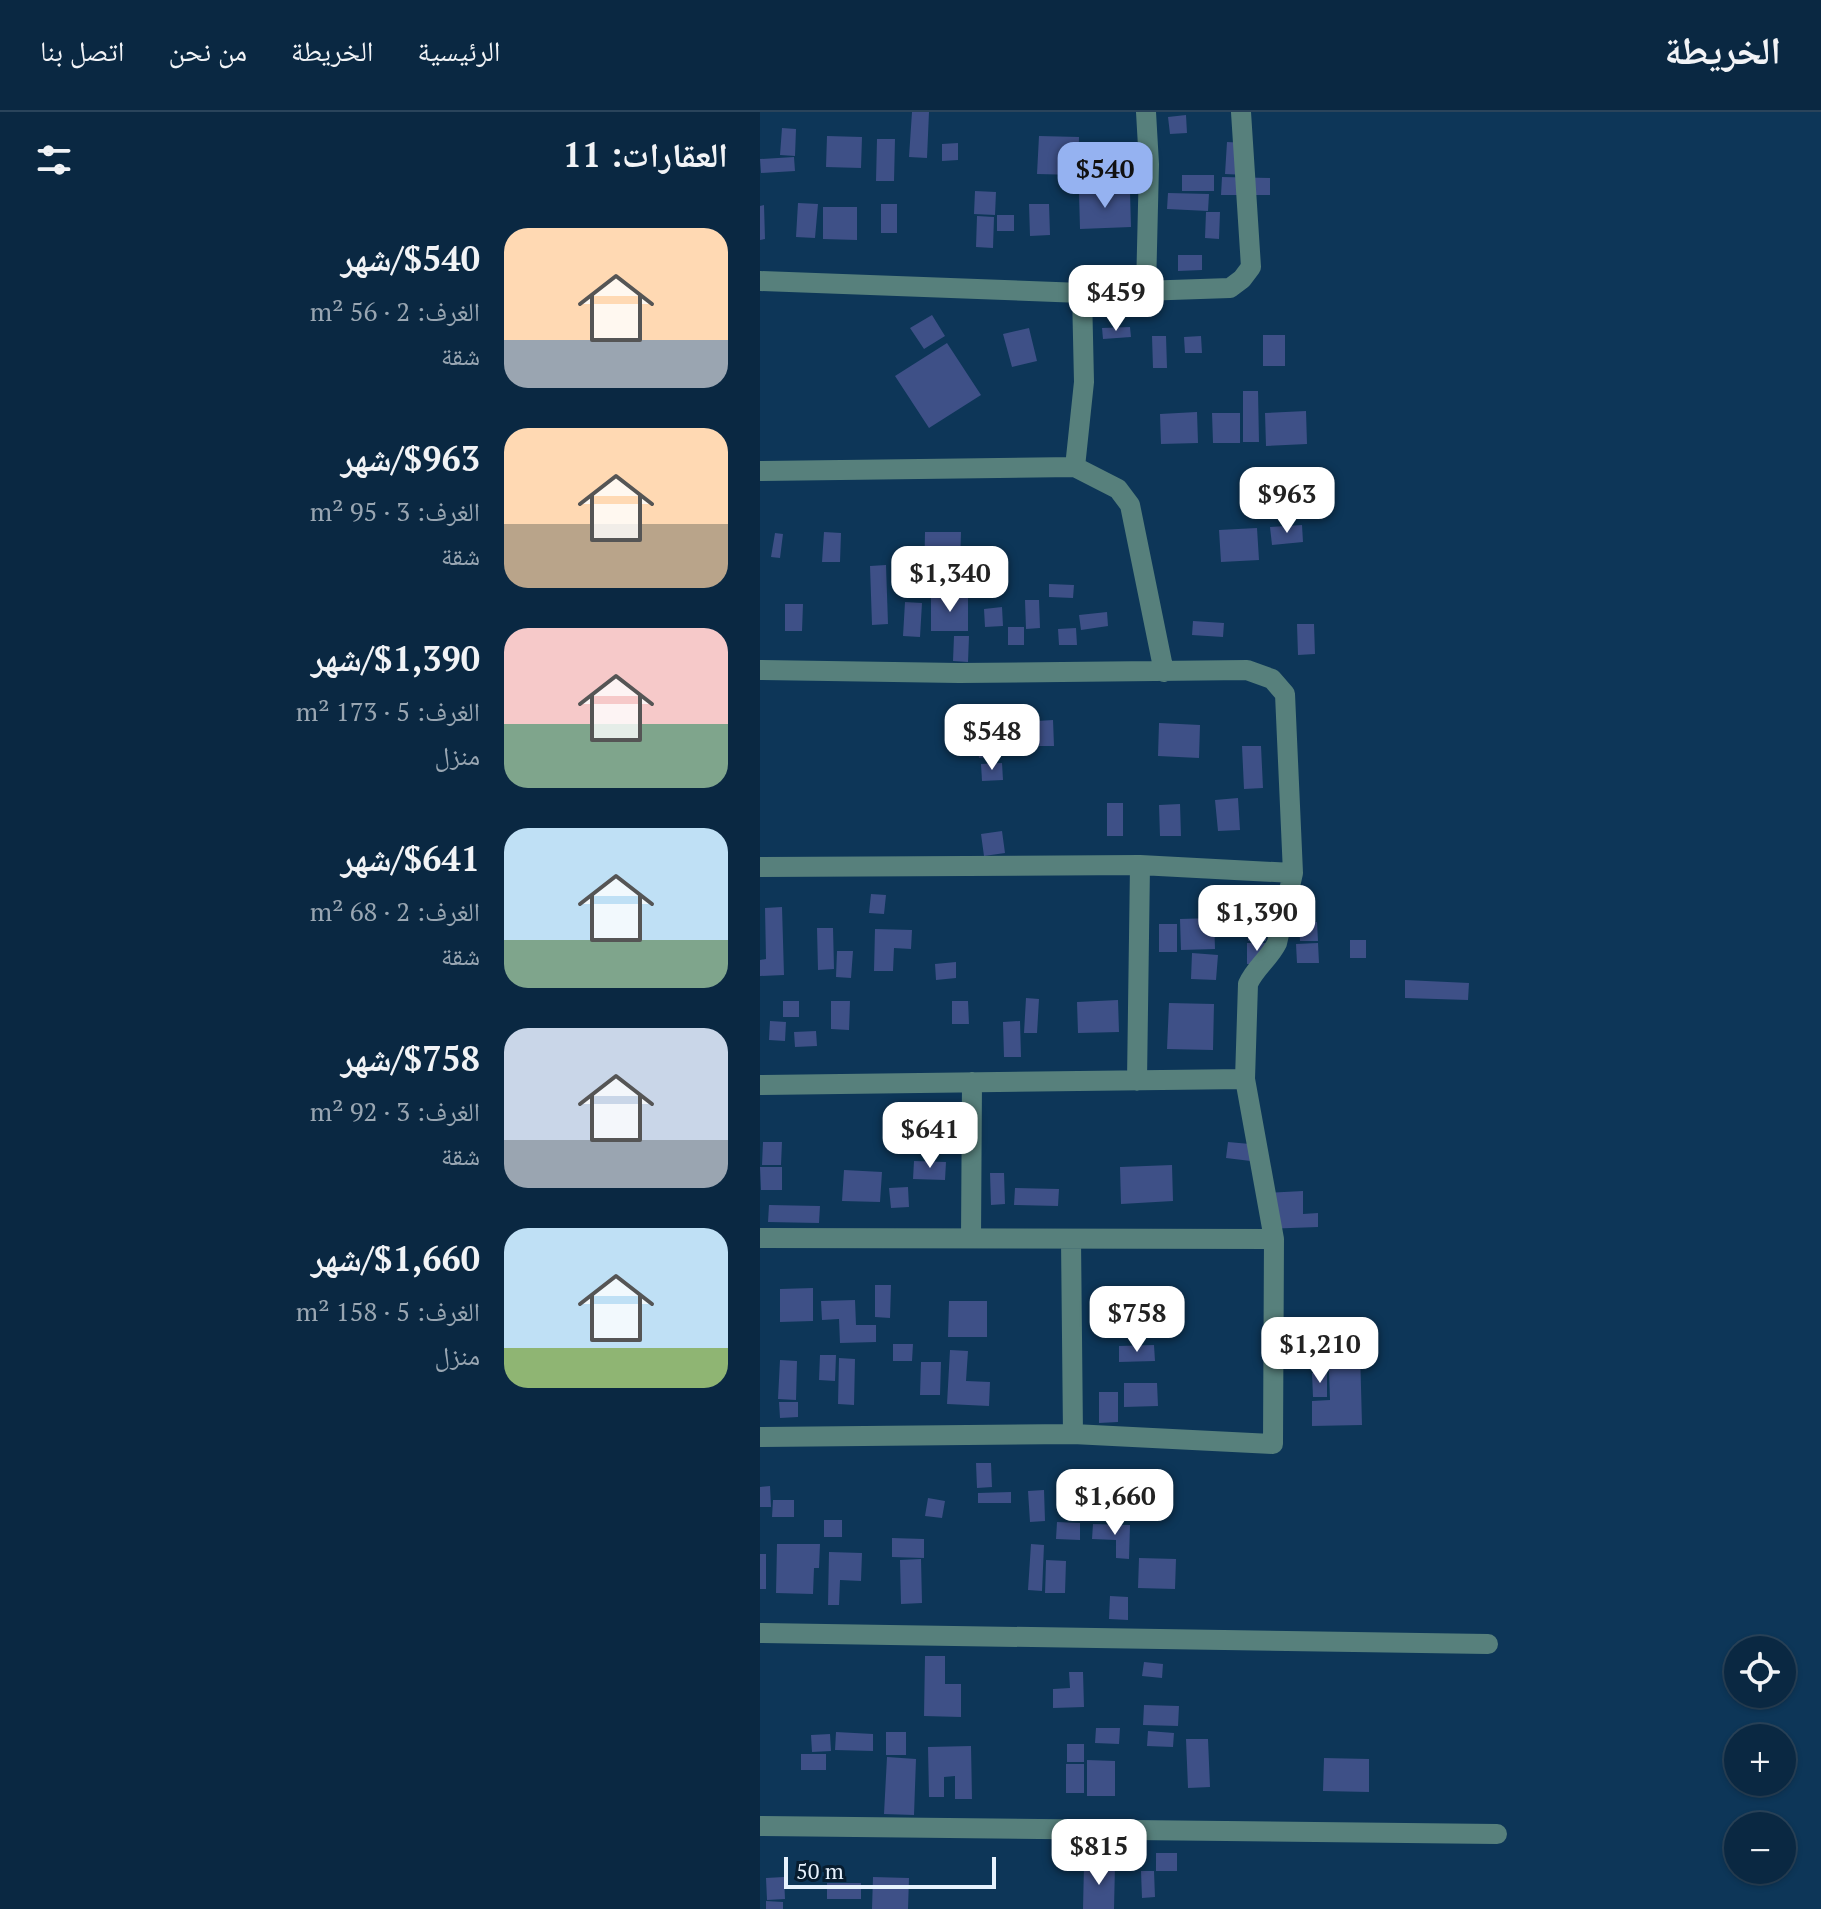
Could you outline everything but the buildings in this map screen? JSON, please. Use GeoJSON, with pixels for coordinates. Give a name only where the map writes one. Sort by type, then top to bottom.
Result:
{"type":"FeatureCollection","features":[{"type":"Feature","properties":{"kind":"street"},"geometry":{"type":"LineString","coordinates":[[1146,112],[1149,164],[1146,290]]}},
{"type":"Feature","properties":{"kind":"street"},"geometry":{"type":"LineString","coordinates":[[760,281],[1082,293],[1230,288],[1251,267],[1241,112]]}},
{"type":"Feature","properties":{"kind":"street"},"geometry":{"type":"LineString","coordinates":[[1075,467],[1084,382],[1082,293]]}},
{"type":"Feature","properties":{"kind":"street"},"geometry":{"type":"LineString","coordinates":[[760,471],[1075,467],[1118,489],[1130,505],[1164,672]]}},
{"type":"Feature","properties":{"kind":"street"},"geometry":{"type":"LineString","coordinates":[[760,670],[959,673],[1247,670],[1272,679],[1285,694],[1293,873],[1277,943],[1254,970],[1248,984],[1245,1079],[1274,1239],[1273,1444],[1073,1434],[760,1437]]}},
{"type":"Feature","properties":{"kind":"street"},"geometry":{"type":"LineString","coordinates":[[760,867],[1140,865],[1293,873]]}},
{"type":"Feature","properties":{"kind":"street"},"geometry":{"type":"LineString","coordinates":[[1137,1081],[1140,865]]}},
{"type":"Feature","properties":{"kind":"street"},"geometry":{"type":"LineString","coordinates":[[760,1085],[1245,1079]]}},
{"type":"Feature","properties":{"kind":"street"},"geometry":{"type":"LineString","coordinates":[[971,1238],[972,1082]]}},
{"type":"Feature","properties":{"kind":"street"},"geometry":{"type":"LineString","coordinates":[[760,1238],[1274,1239]]}},
{"type":"Feature","properties":{"kind":"street"},"geometry":{"type":"LineString","coordinates":[[1071,1239],[1073,1434]]}},
{"type":"Feature","properties":{"kind":"street"},"geometry":{"type":"LineString","coordinates":[[760,1633],[1488,1644]]}},
{"type":"Feature","properties":{"kind":"street"},"geometry":{"type":"LineString","coordinates":[[760,1826],[1497,1834]]}}]}
